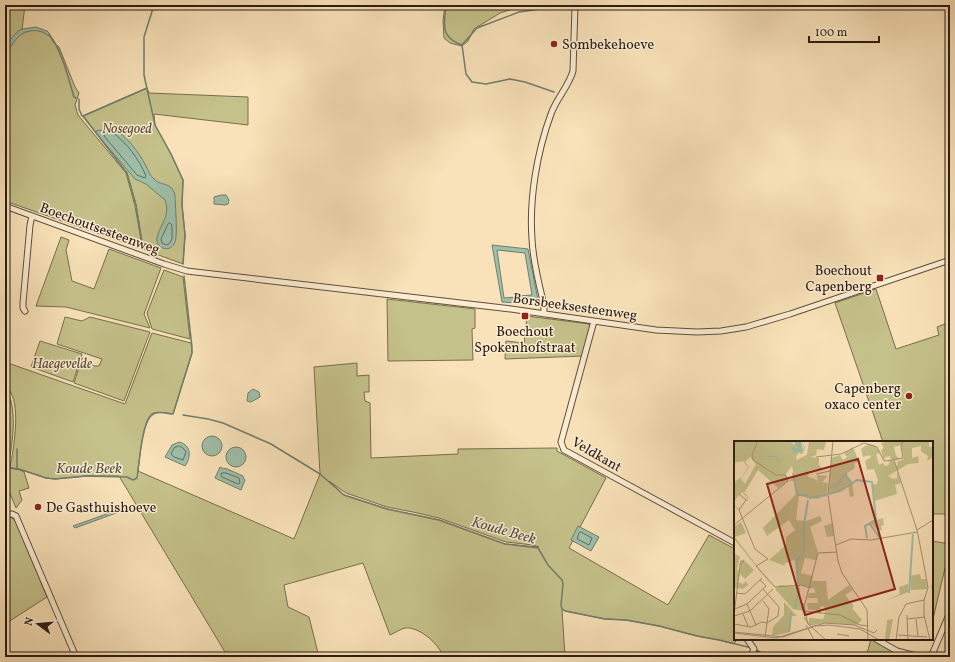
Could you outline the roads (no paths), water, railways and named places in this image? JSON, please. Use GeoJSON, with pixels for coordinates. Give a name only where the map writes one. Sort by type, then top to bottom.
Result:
{"type":"FeatureCollection","features":[{"type":"Feature","properties":{"kind":"street"},"geometry":{"type":"LineString","coordinates":[[544,314],[544,305],[532,240],[532,203],[541,151],[550,115],[555,103],[572,76],[574,5]]}},
{"type":"Feature","properties":{"kind":"street","name":"Boechoutsesteenweg"},"geometry":{"type":"LineString","coordinates":[[5,206],[187,272]]}},
{"type":"Feature","properties":{"kind":"street"},"geometry":{"type":"LineString","coordinates":[[26,311],[23,308],[23,304],[32,216]]}},
{"type":"Feature","properties":{"kind":"street","name":"Borsbeeksesteenweg"},"geometry":{"type":"LineString","coordinates":[[187,272],[471,304],[674,332],[721,331],[746,327],[790,314],[950,260]]}},
{"type":"Feature","properties":{"kind":"street","name":"Veldkant"},"geometry":{"type":"LineString","coordinates":[[594,321],[561,442],[564,450],[734,542]]}},
{"type":"Feature","properties":{"kind":"street"},"geometry":{"type":"LineString","coordinates":[[5,515],[14,514],[76,657]]}},
{"type":"Feature","properties":{"kind":"street"},"geometry":{"type":"LineString","coordinates":[[931,657],[950,612]]}},
{"type":"Feature","properties":{"kind":"street"},"geometry":{"type":"LineString","coordinates":[[748,640],[754,649],[750,657]]}},
{"type":"Feature","properties":{"kind":"street"},"geometry":{"type":"LineString","coordinates":[[878,640],[896,650],[920,657]]}},
{"type":"Feature","properties":{"kind":"water"},"geometry":{"type":"Polygon","coordinates":[[[36,27],[47,31],[50,34],[49,36],[38,31],[25,32],[18,37],[5,54],[8,44],[17,32],[22,29],[36,27]]]}},
{"type":"Feature","properties":{"kind":"water"},"geometry":{"type":"Polygon","coordinates":[[[113,128],[132,145],[146,166],[150,175],[157,181],[169,186],[175,195],[176,238],[175,242],[170,248],[163,248],[157,241],[158,233],[167,211],[165,200],[146,184],[135,179],[96,133],[96,131],[113,128]]]}},
{"type":"Feature","properties":{"kind":"water"},"geometry":{"type":"Polygon","coordinates":[[[226,195],[229,200],[228,204],[214,204],[214,197],[226,195]]]}},
{"type":"Feature","properties":{"kind":"water"},"geometry":{"type":"Polygon","coordinates":[[[492,245],[528,249],[538,300],[520,302],[520,296],[532,295],[525,253],[497,250],[504,298],[517,297],[518,303],[502,302],[492,245]]]}},
{"type":"Feature","properties":{"kind":"water"},"geometry":{"type":"Polygon","coordinates":[[[253,389],[259,392],[260,397],[251,402],[247,401],[248,393],[253,389]]]}},
{"type":"Feature","properties":{"kind":"water"},"geometry":{"type":"Polygon","coordinates":[[[212,436],[219,439],[222,446],[219,453],[212,456],[205,453],[202,446],[205,439],[212,436]]]}},
{"type":"Feature","properties":{"kind":"water"},"geometry":{"type":"Polygon","coordinates":[[[179,442],[186,446],[189,452],[185,466],[165,457],[172,445],[179,442]]]}},
{"type":"Feature","properties":{"kind":"water"},"geometry":{"type":"Polygon","coordinates":[[[236,447],[243,450],[246,457],[243,464],[236,467],[229,464],[226,457],[229,450],[236,447]]]}},
{"type":"Feature","properties":{"kind":"water"},"geometry":{"type":"Polygon","coordinates":[[[220,467],[243,476],[245,480],[241,490],[215,478],[220,467]]]}},
{"type":"Feature","properties":{"kind":"water"},"geometry":{"type":"Polygon","coordinates":[[[126,507],[127,509],[75,528],[73,526],[126,507]]]}},
{"type":"Feature","properties":{"kind":"water"},"geometry":{"type":"Polygon","coordinates":[[[578,526],[599,537],[591,551],[571,540],[578,526]]]}},
{"type":"Feature","properties":{"kind":"waterway"},"geometry":{"type":"LineString","coordinates":[[154,5],[144,37],[144,75],[155,125],[183,180],[182,205],[185,235],[183,264]]}},
{"type":"Feature","properties":{"kind":"waterway"},"geometry":{"type":"LineString","coordinates":[[446,5],[444,24],[445,30],[450,38],[462,45]]}},
{"type":"Feature","properties":{"kind":"waterway"},"geometry":{"type":"LineString","coordinates":[[462,45],[477,28],[519,12],[548,8],[569,9]]}},
{"type":"Feature","properties":{"kind":"waterway"},"geometry":{"type":"LineString","coordinates":[[49,34],[58,48],[74,97],[76,98]]}},
{"type":"Feature","properties":{"kind":"waterway"},"geometry":{"type":"LineString","coordinates":[[462,45],[466,74],[472,82],[486,84],[510,79],[525,82],[554,92]]}},
{"type":"Feature","properties":{"kind":"waterway"},"geometry":{"type":"LineString","coordinates":[[79,99],[79,109],[83,116],[147,88]]}},
{"type":"Feature","properties":{"kind":"waterway"},"geometry":{"type":"LineString","coordinates":[[83,116],[127,173],[136,205],[143,248]]}},
{"type":"Feature","properties":{"kind":"waterway"},"geometry":{"type":"LineString","coordinates":[[173,414],[192,353],[184,276]]}},
{"type":"Feature","properties":{"kind":"waterway","name":"Koude Beek"},"geometry":{"type":"LineString","coordinates":[[5,467],[19,469],[46,478],[55,479],[86,476],[127,477],[133,480],[137,478],[143,434],[149,418],[152,414],[162,412],[171,414]]}},
{"type":"Feature","properties":{"kind":"waterway","name":"Koude Beek"},"geometry":{"type":"LineString","coordinates":[[183,415],[223,423],[271,444],[320,474],[344,495],[387,509],[439,520],[505,544],[538,548],[548,565],[562,580],[561,605],[562,609],[565,611],[605,619],[626,620],[659,626],[752,648]]}},
{"type":"Feature","properties":{"kind":"waterway"},"geometry":{"type":"LineString","coordinates":[[17,449],[17,468]]}},
{"type":"Feature","properties":{"kind":"waterway","name":"Koude Beek"},"geometry":{"type":"LineString","coordinates":[[755,649],[763,654],[792,655],[795,657]]}},
{"type":"Feature","properties":{"kind":"place","name":"Sombekehoeve"},"geometry":{"type":"Point","coordinates":[554,44]}},
{"type":"Feature","properties":{"kind":"place","name":"Boechout Capenberg"},"geometry":{"type":"Point","coordinates":[880,278]}},
{"type":"Feature","properties":{"kind":"place","name":"Boechout Spokenhofstraat"},"geometry":{"type":"Point","coordinates":[525,316]}},
{"type":"Feature","properties":{"kind":"place","name":"Capenberg oxaco center"},"geometry":{"type":"Point","coordinates":[909,396]}},
{"type":"Feature","properties":{"kind":"place","name":"De Gasthuishoeve"},"geometry":{"type":"Point","coordinates":[38,507]}},
{"type":"Feature","properties":{"kind":"park label","name":"Nosegoed"},"geometry":{"type":"Point","coordinates":[127,128]}},
{"type":"Feature","properties":{"kind":"park label","name":"Haegevelde"},"geometry":{"type":"Point","coordinates":[62,363]}}]}
